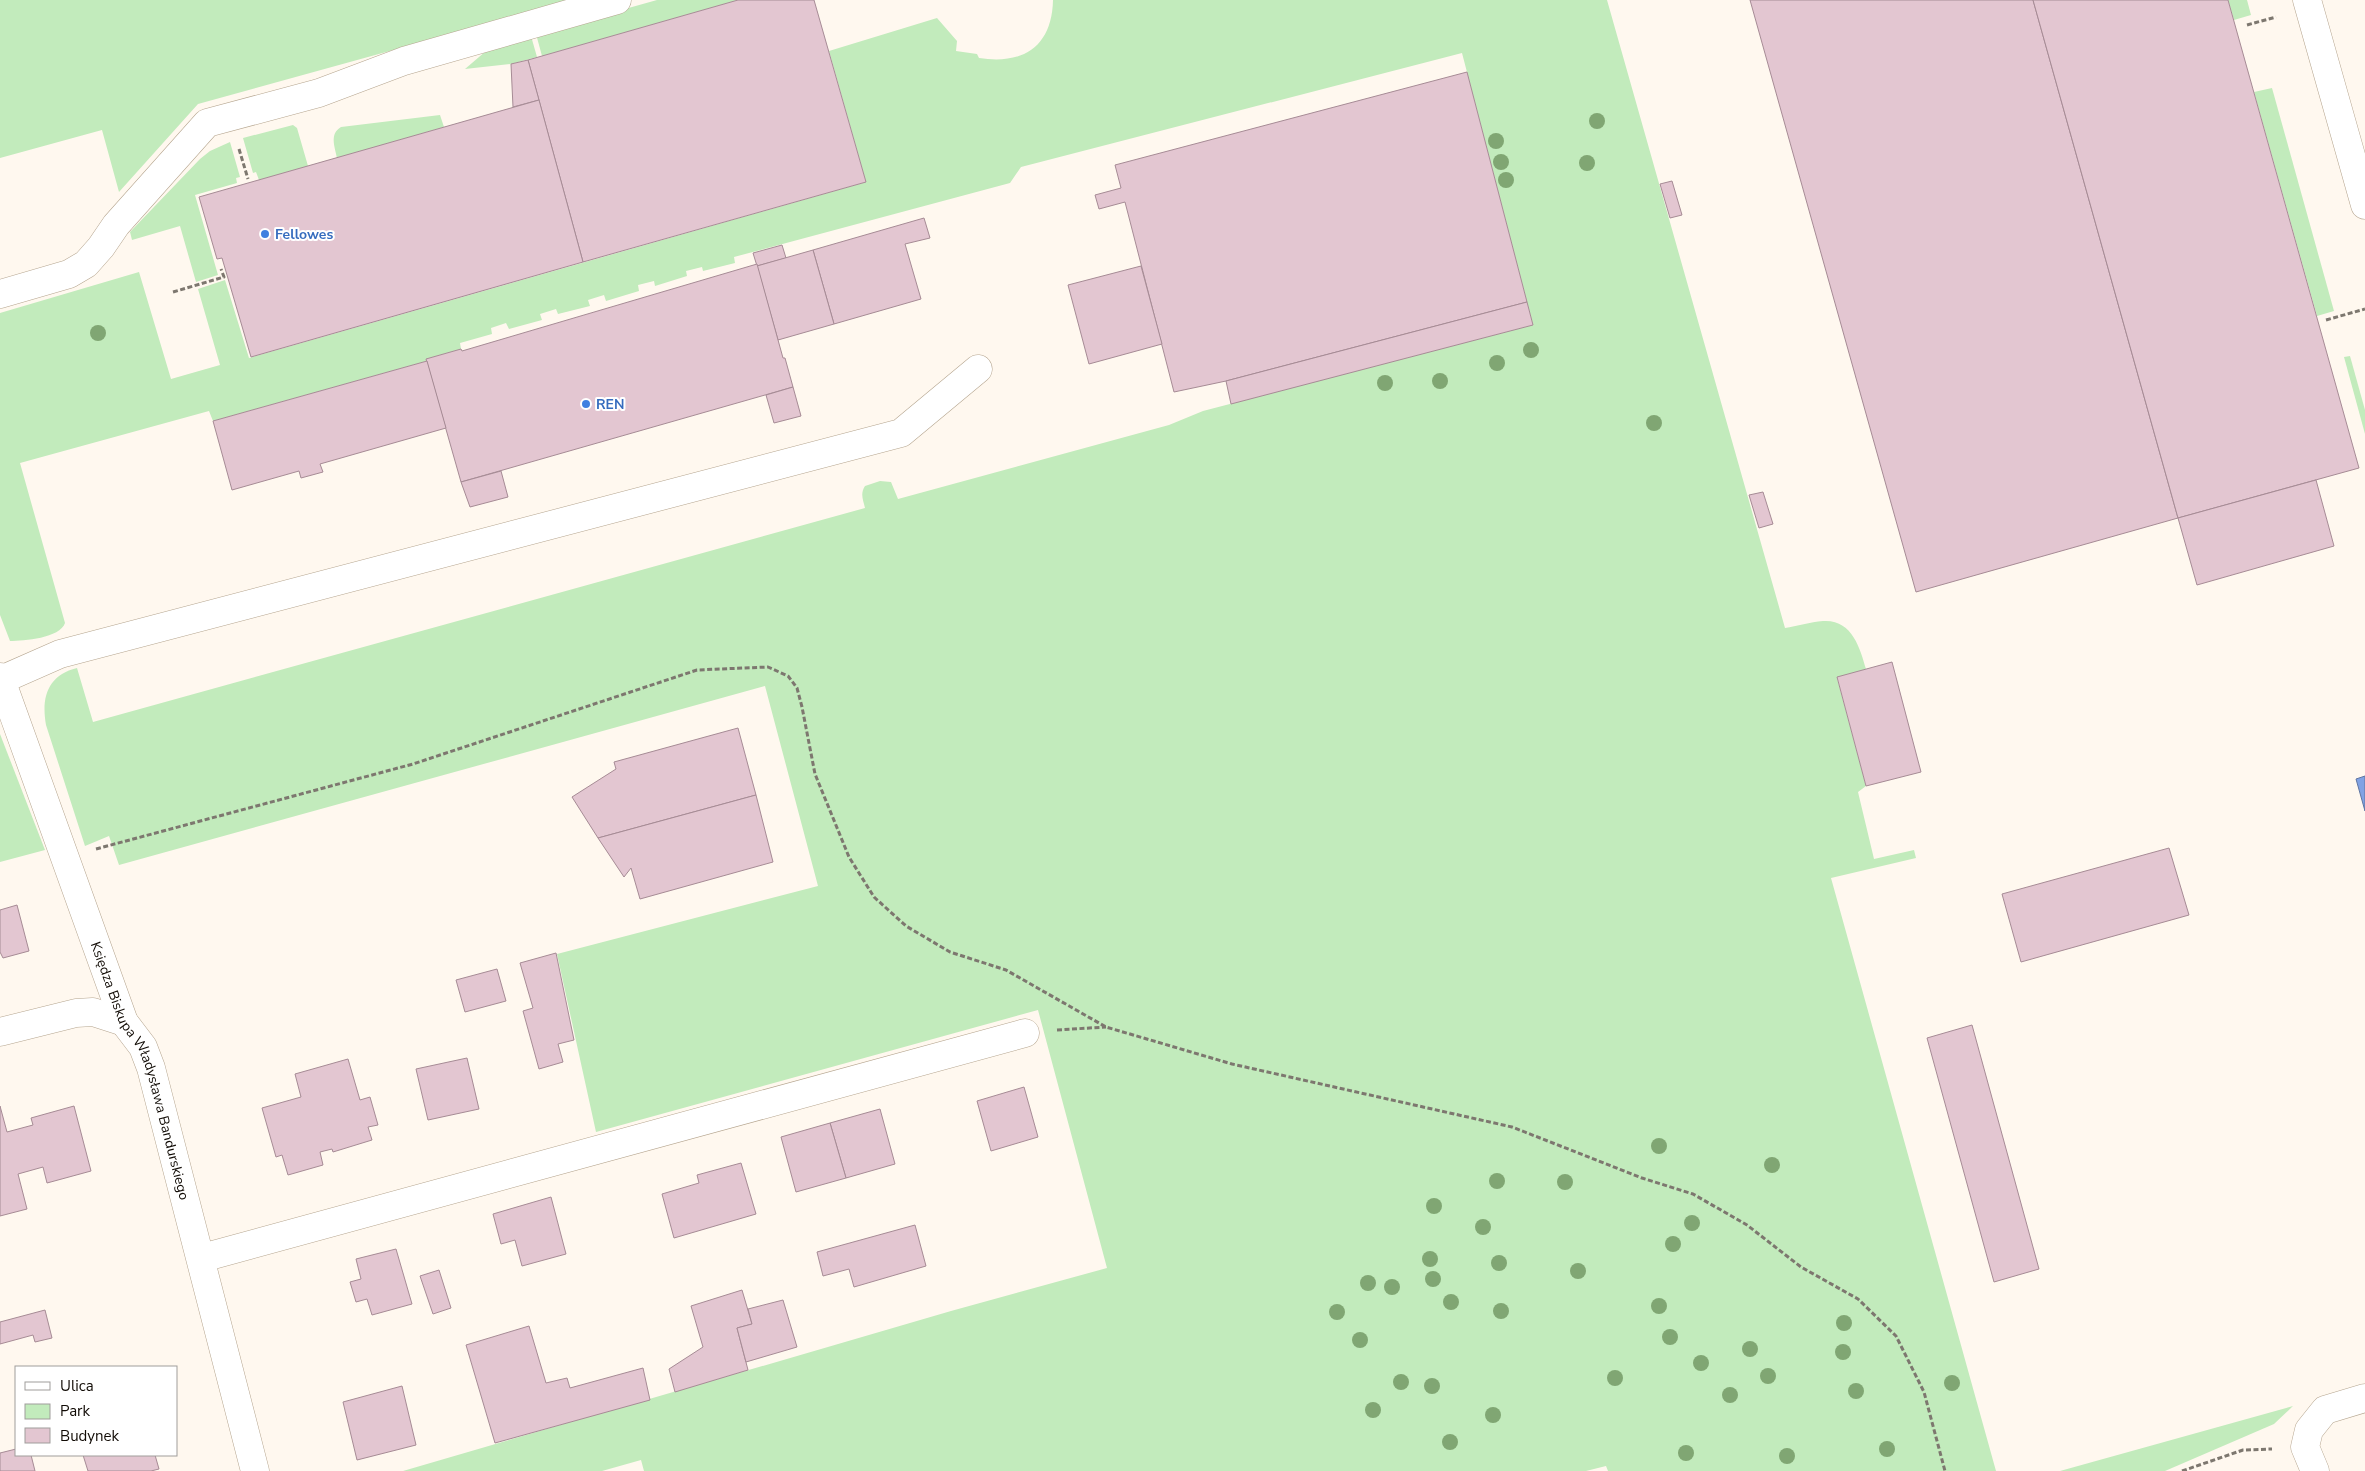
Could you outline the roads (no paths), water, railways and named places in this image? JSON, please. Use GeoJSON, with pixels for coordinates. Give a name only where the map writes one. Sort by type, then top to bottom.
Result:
{"type":"FeatureCollection","features":[{"type":"Feature","properties":{"kind":"street"},"geometry":{"type":"LineString","coordinates":[[0,294],[68,274],[86,264],[102,247],[116,225],[207,123],[319,93],[404,61],[617,0]]}},
{"type":"Feature","properties":{"kind":"street"},"geometry":{"type":"LineString","coordinates":[[2307,0],[2365,205]]}},
{"type":"Feature","properties":{"kind":"street"},"geometry":{"type":"LineString","coordinates":[[1,678],[60,654],[901,433],[978,370]]}},
{"type":"Feature","properties":{"kind":"street","name":"Księdza Biskupa Władysława Bandurskiego"},"geometry":{"type":"LineString","coordinates":[[1,678],[124,1022],[143,1048],[151,1068],[202,1258],[255,1471]]}},
{"type":"Feature","properties":{"kind":"street"},"geometry":{"type":"LineString","coordinates":[[0,1032],[76,1013],[93,1012],[124,1022]]}},
{"type":"Feature","properties":{"kind":"street"},"geometry":{"type":"LineString","coordinates":[[202,1258],[1025,1033]]}},
{"type":"Feature","properties":{"kind":"street"},"geometry":{"type":"LineString","coordinates":[[2310,1459],[2309,1430],[2326,1410],[2365,1398]]}},
{"type":"Feature","properties":{"kind":"water"},"geometry":{"type":"Polygon","coordinates":[[[2365,776],[2365,811],[2356,779],[2365,776]]]}},
{"type":"Feature","properties":{"kind":"place","name":"Fellowes"},"geometry":{"type":"Point","coordinates":[265,234]}},
{"type":"Feature","properties":{"kind":"place","name":"REN"},"geometry":{"type":"Point","coordinates":[586,404]}}]}
